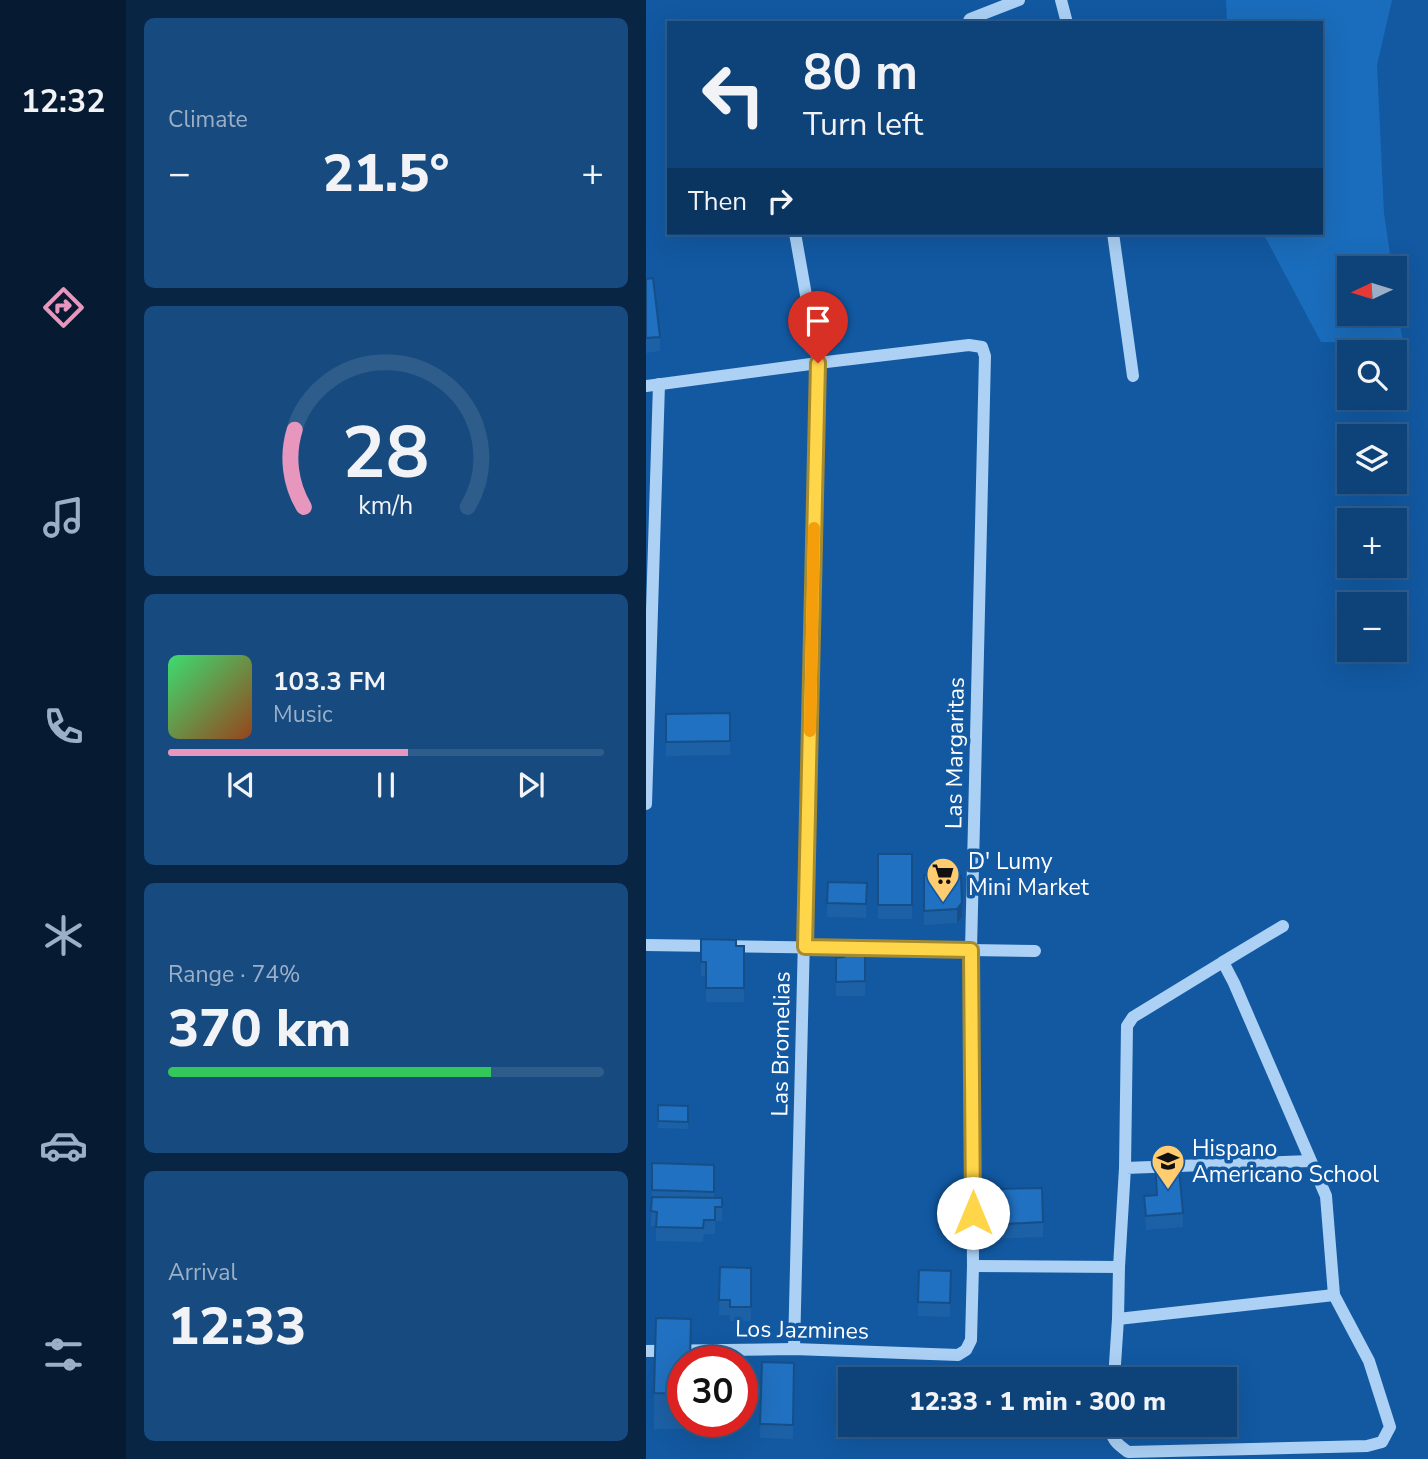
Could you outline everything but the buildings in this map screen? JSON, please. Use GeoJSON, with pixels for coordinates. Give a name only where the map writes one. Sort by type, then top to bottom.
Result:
{"type":"FeatureCollection","features":[{"type":"Feature","properties":{"kind":"street"},"geometry":{"type":"LineString","coordinates":[[969,21],[1019,0]]}},
{"type":"Feature","properties":{"kind":"street"},"geometry":{"type":"LineString","coordinates":[[1061,0],[1066,21]]}},
{"type":"Feature","properties":{"kind":"street","name":"Las Bromelias"},"geometry":{"type":"LineString","coordinates":[[795,235],[818,363],[795,1349]]}},
{"type":"Feature","properties":{"kind":"street"},"geometry":{"type":"LineString","coordinates":[[1113,235],[1133,376]]}},
{"type":"Feature","properties":{"kind":"street","name":"Las Margaritas"},"geometry":{"type":"LineString","coordinates":[[818,363],[969,345],[981,347],[985,356],[971,950],[973,1266],[971,1340],[966,1350],[958,1355]]}},
{"type":"Feature","properties":{"kind":"street"},"geometry":{"type":"LineString","coordinates":[[646,804],[652,385],[818,363]]}},
{"type":"Feature","properties":{"kind":"street"},"geometry":{"type":"LineString","coordinates":[[1115,1367],[1125,1168],[1127,1026],[1133,1017],[1282,926]]}},
{"type":"Feature","properties":{"kind":"street"},"geometry":{"type":"LineString","coordinates":[[646,945],[1035,951]]}},
{"type":"Feature","properties":{"kind":"street"},"geometry":{"type":"LineString","coordinates":[[1113,1437],[1116,1444],[1128,1452],[1216,1454],[1367,1446],[1382,1442],[1390,1427],[1369,1361],[1334,1295],[1326,1196],[1223,962]]}},
{"type":"Feature","properties":{"kind":"street"},"geometry":{"type":"LineString","coordinates":[[1125,1168],[1310,1161]]}},
{"type":"Feature","properties":{"kind":"street"},"geometry":{"type":"LineString","coordinates":[[973,1266],[1119,1267]]}},
{"type":"Feature","properties":{"kind":"street"},"geometry":{"type":"LineString","coordinates":[[1118,1319],[1334,1295]]}},
{"type":"Feature","properties":{"kind":"street","name":"Los Jazmines"},"geometry":{"type":"LineString","coordinates":[[646,1352],[795,1349],[958,1355]]}},
{"type":"Feature","properties":{"kind":"shaded area"},"geometry":{"type":"Polygon","coordinates":[[[1226,0],[1392,0],[1377,65],[1384,213],[1390,256],[1337,256],[1337,326],[1400,326],[1403,340],[1321,342],[1264,235],[1323,235],[1323,21],[1227,21],[1226,0]]]}},
{"type":"Feature","properties":{"kind":"slow traffic"},"geometry":{"type":"LineString","coordinates":[[810,731],[814,528]]}},
{"type":"Feature","properties":{"kind":"place","name":"D' Lumy Mini Market"},"geometry":{"type":"Point","coordinates":[943,904]}},
{"type":"Feature","properties":{"kind":"place","name":"Hispano Americano School"},"geometry":{"type":"Point","coordinates":[1168,1191]}},
{"type":"Feature","properties":{"kind":"route"},"geometry":{"type":"LineString","coordinates":[[818,363],[805,947],[971,950],[973,1213]]}}]}
